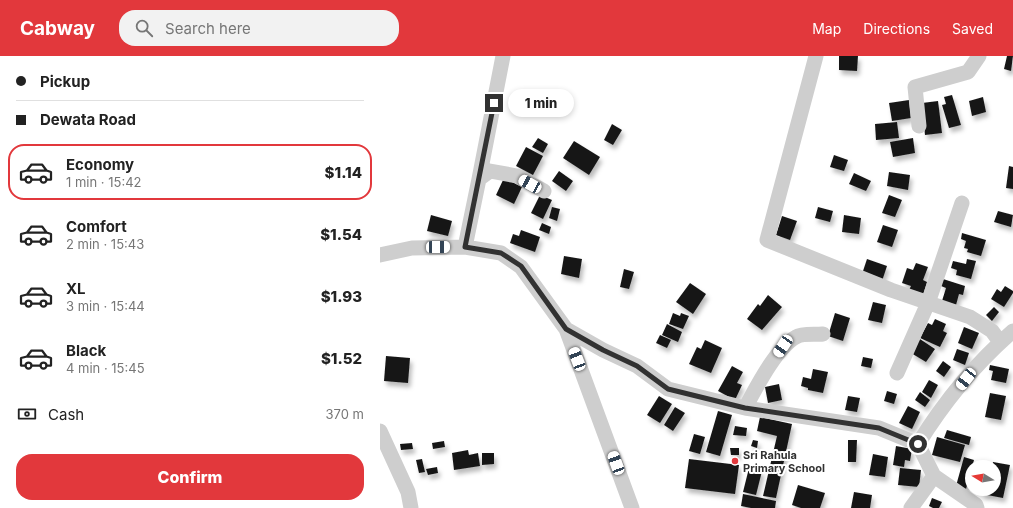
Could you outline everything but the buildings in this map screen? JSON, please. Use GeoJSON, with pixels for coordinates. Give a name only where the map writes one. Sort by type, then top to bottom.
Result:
{"type":"FeatureCollection","features":[{"type":"Feature","properties":{"kind":"street"},"geometry":{"type":"LineString","coordinates":[[465,247],[503,56]]}},
{"type":"Feature","properties":{"kind":"street"},"geometry":{"type":"LineString","coordinates":[[816,56],[767,240],[891,290],[970,317],[992,331],[1000,342]]}},
{"type":"Feature","properties":{"kind":"street"},"geometry":{"type":"LineString","coordinates":[[919,126],[914,87],[968,72],[979,56]]}},
{"type":"Feature","properties":{"kind":"street"},"geometry":{"type":"LineString","coordinates":[[479,178],[490,171],[517,176],[544,191]]}},
{"type":"Feature","properties":{"kind":"street"},"geometry":{"type":"LineString","coordinates":[[897,373],[928,303],[962,203]]}},
{"type":"Feature","properties":{"kind":"street"},"geometry":{"type":"LineString","coordinates":[[380,255],[412,248],[465,247],[501,253],[521,266],[566,329],[632,508]]}},
{"type":"Feature","properties":{"kind":"street"},"geometry":{"type":"LineString","coordinates":[[566,329],[603,350],[637,366],[668,389],[745,408],[879,428],[918,444],[934,476],[976,505],[977,508]]}},
{"type":"Feature","properties":{"kind":"street"},"geometry":{"type":"LineString","coordinates":[[918,444],[974,368],[1013,330]]}},
{"type":"Feature","properties":{"kind":"street"},"geometry":{"type":"LineString","coordinates":[[745,408],[760,381],[783,346],[797,336],[823,334]]}},
{"type":"Feature","properties":{"kind":"street"},"geometry":{"type":"LineString","coordinates":[[380,431],[408,492],[411,508]]}},
{"type":"Feature","properties":{"kind":"street"},"geometry":{"type":"LineString","coordinates":[[912,508],[934,476]]}},
{"type":"Feature","properties":{"kind":"place","name":"Sri Rahula Primary School"},"geometry":{"type":"Point","coordinates":[735,461]}},
{"type":"Feature","properties":{"kind":"route"},"geometry":{"type":"LineString","coordinates":[[494,103],[465,247],[501,253],[521,266],[566,329],[603,350],[637,366],[668,389],[745,408],[879,428],[918,444]]}}]}
